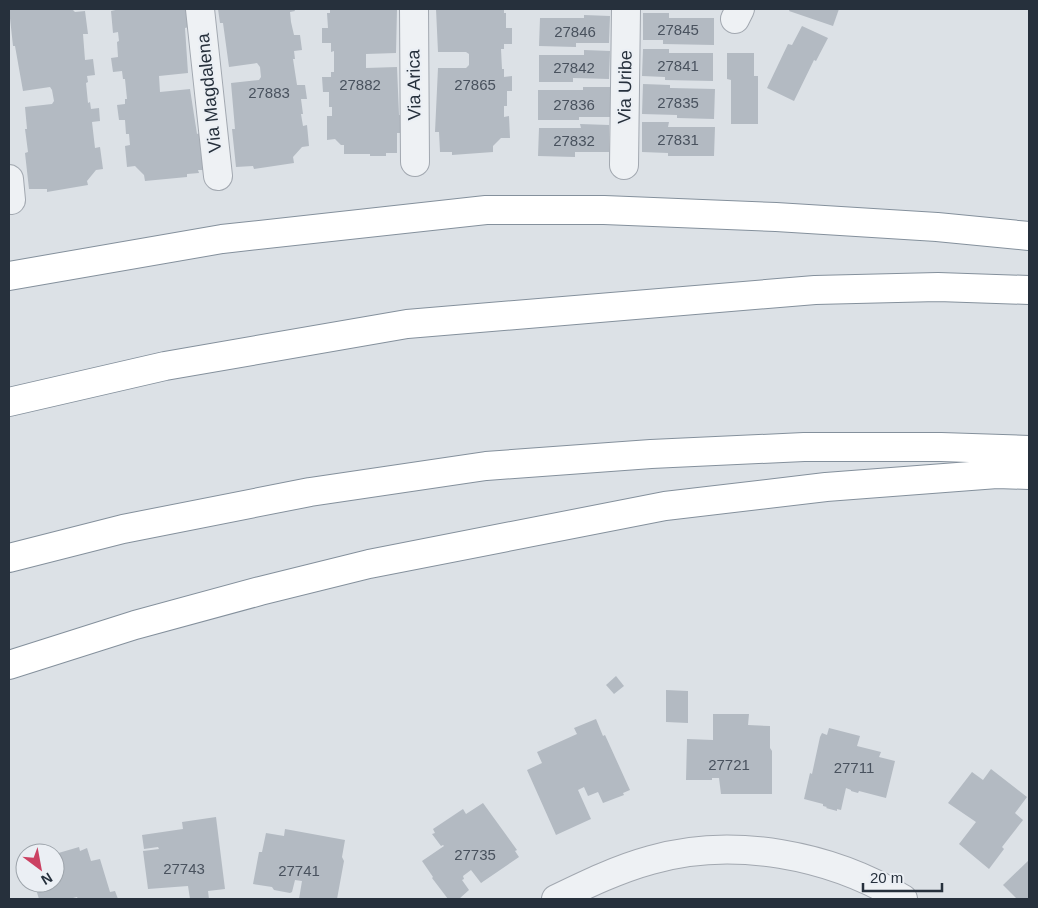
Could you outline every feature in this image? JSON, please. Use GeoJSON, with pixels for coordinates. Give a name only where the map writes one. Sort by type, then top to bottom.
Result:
{"type":"FeatureCollection","features":[{"type":"Feature","properties":{"kind":"highway"},"geometry":{"type":"LineString","coordinates":[[9,276],[222,239],[486,210],[604,210],[776,218],[938,227],[1029,236]]}},
{"type":"Feature","properties":{"kind":"highway"},"geometry":{"type":"LineString","coordinates":[[9,402],[166,366],[406,324],[816,290],[938,287],[1029,290]]}},
{"type":"Feature","properties":{"kind":"highway"},"geometry":{"type":"LineString","coordinates":[[9,558],[123,529],[310,492],[486,466],[650,454],[804,447],[941,447],[1029,450]]}},
{"type":"Feature","properties":{"kind":"highway"},"geometry":{"type":"LineString","coordinates":[[9,665],[135,625],[360,566],[665,506],[826,487],[997,474],[1029,475]]}},
{"type":"Feature","properties":{"kind":"street","name":"Via Magdalena"},"geometry":{"type":"LineString","coordinates":[[200,9],[218,176]]}},
{"type":"Feature","properties":{"kind":"street","name":"Via Arica"},"geometry":{"type":"LineString","coordinates":[[414,9],[415,162]]}},
{"type":"Feature","properties":{"kind":"street","name":"Via Uribe"},"geometry":{"type":"LineString","coordinates":[[624,165],[626,9]]}},
{"type":"Feature","properties":{"kind":"street"},"geometry":{"type":"LineString","coordinates":[[556,899],[608,874],[651,859],[709,849],[757,850],[813,861],[878,884],[903,899]]}},
{"type":"Feature","properties":{"kind":"building"},"geometry":{"type":"Polygon","coordinates":[[[9,9],[72,9],[75,12],[85,11],[88,34],[83,34],[85,60],[93,59],[95,75],[87,76],[88,103],[90,102],[91,109],[99,108],[100,121],[92,122],[95,148],[100,147],[103,169],[96,170],[87,181],[88,185],[47,192],[47,189],[29,189],[25,153],[28,152],[25,107],[52,104],[54,101],[50,87],[23,91],[15,46],[13,46],[9,9]]]}},
{"type":"Feature","properties":{"kind":"building"},"geometry":{"type":"Polygon","coordinates":[[[120,9],[187,9],[189,27],[185,28],[188,73],[159,76],[160,92],[190,89],[197,134],[200,133],[204,170],[198,170],[199,173],[187,174],[187,177],[145,181],[144,175],[135,166],[127,167],[125,146],[130,145],[129,134],[126,134],[125,120],[119,120],[117,105],[125,104],[125,99],[127,99],[125,79],[123,79],[122,71],[113,72],[111,58],[118,57],[117,42],[119,41],[118,32],[113,33],[111,11],[120,9]]]}},
{"type":"Feature","properties":{"kind":"building"},"geometry":{"type":"Polygon","coordinates":[[[218,9],[294,9],[295,11],[290,12],[291,22],[294,35],[300,35],[302,50],[294,51],[295,59],[293,59],[297,85],[305,85],[307,99],[301,99],[303,114],[301,114],[303,126],[307,125],[309,146],[302,147],[293,157],[294,163],[254,169],[253,166],[236,167],[232,129],[235,129],[231,83],[259,80],[261,77],[260,67],[257,63],[229,67],[223,23],[220,23],[218,9]]]}},
{"type":"Feature","properties":{"kind":"building"},"geometry":{"type":"Polygon","coordinates":[[[330,9],[397,9],[396,53],[366,54],[366,68],[397,67],[399,115],[402,115],[402,133],[397,133],[397,153],[386,153],[386,156],[344,154],[344,145],[341,145],[335,139],[327,140],[327,116],[332,116],[332,107],[329,107],[329,92],[323,92],[322,77],[331,77],[331,72],[334,72],[334,51],[331,52],[331,43],[322,43],[322,28],[328,28],[327,13],[330,13],[330,9]]]}},
{"type":"Feature","properties":{"kind":"building"},"geometry":{"type":"Polygon","coordinates":[[[436,9],[504,9],[504,13],[506,13],[506,28],[512,28],[512,44],[504,44],[504,49],[501,49],[504,77],[512,76],[512,91],[507,91],[507,106],[504,106],[504,117],[509,116],[510,138],[501,138],[493,146],[493,152],[452,155],[452,152],[440,152],[439,132],[435,132],[438,68],[466,68],[469,65],[469,54],[466,52],[438,52],[436,9]]]}},
{"type":"Feature","properties":{"kind":"building"},"geometry":{"type":"Polygon","coordinates":[[[790,9],[839,9],[833,26],[789,11],[790,9]]]}},
{"type":"Feature","properties":{"kind":"building"},"geometry":{"type":"Polygon","coordinates":[[[643,13],[669,13],[669,18],[714,18],[714,45],[663,44],[663,40],[643,40],[643,13]]]}},
{"type":"Feature","properties":{"kind":"building"},"geometry":{"type":"Polygon","coordinates":[[[584,15],[610,16],[609,43],[576,43],[576,47],[539,46],[540,18],[584,18],[584,15]]]}},
{"type":"Feature","properties":{"kind":"building"},"geometry":{"type":"Polygon","coordinates":[[[802,26],[828,38],[816,61],[814,60],[794,101],[767,88],[788,44],[792,45],[802,26]]]}},
{"type":"Feature","properties":{"kind":"building"},"geometry":{"type":"Polygon","coordinates":[[[643,49],[669,49],[669,53],[713,53],[713,81],[665,80],[665,77],[642,76],[643,49]]]}},
{"type":"Feature","properties":{"kind":"building"},"geometry":{"type":"Polygon","coordinates":[[[584,50],[610,51],[609,79],[573,78],[573,82],[539,82],[539,55],[584,55],[584,50]]]}},
{"type":"Feature","properties":{"kind":"building"},"geometry":{"type":"Polygon","coordinates":[[[727,53],[754,53],[754,76],[758,76],[758,124],[731,124],[731,80],[727,79],[727,53]]]}},
{"type":"Feature","properties":{"kind":"building"},"geometry":{"type":"Polygon","coordinates":[[[643,84],[670,85],[670,88],[715,89],[714,119],[677,118],[677,115],[642,114],[643,84]]]}},
{"type":"Feature","properties":{"kind":"building"},"geometry":{"type":"Polygon","coordinates":[[[583,87],[610,87],[610,117],[579,117],[579,120],[538,120],[538,90],[583,90],[583,87]]]}},
{"type":"Feature","properties":{"kind":"building"},"geometry":{"type":"Polygon","coordinates":[[[642,122],[669,122],[668,127],[715,127],[714,156],[668,156],[668,153],[642,152],[642,122]]]}},
{"type":"Feature","properties":{"kind":"building"},"geometry":{"type":"Polygon","coordinates":[[[580,124],[609,125],[609,152],[575,152],[575,157],[538,156],[539,128],[581,128],[580,124]]]}},
{"type":"Feature","properties":{"kind":"building"},"geometry":{"type":"Polygon","coordinates":[[[616,676],[624,686],[614,694],[606,685],[616,676]]]}},
{"type":"Feature","properties":{"kind":"building"},"geometry":{"type":"Polygon","coordinates":[[[666,690],[688,691],[688,723],[666,722],[666,690]]]}},
{"type":"Feature","properties":{"kind":"building"},"geometry":{"type":"Polygon","coordinates":[[[713,714],[749,714],[748,725],[770,726],[772,794],[721,794],[719,778],[712,778],[712,780],[686,780],[687,739],[713,740],[713,714]]]}},
{"type":"Feature","properties":{"kind":"building"},"geometry":{"type":"Polygon","coordinates":[[[596,719],[630,790],[623,793],[624,795],[603,803],[598,792],[588,796],[584,787],[578,790],[591,819],[556,835],[527,770],[542,763],[537,752],[577,734],[574,728],[596,719]]]}},
{"type":"Feature","properties":{"kind":"building"},"geometry":{"type":"Polygon","coordinates":[[[829,728],[860,736],[857,746],[881,752],[879,757],[895,761],[886,798],[859,791],[858,793],[846,788],[841,810],[837,809],[837,811],[826,808],[823,804],[804,799],[820,737],[822,733],[827,735],[829,728]]]}},
{"type":"Feature","properties":{"kind":"building"},"geometry":{"type":"Polygon","coordinates":[[[991,769],[1027,797],[1015,813],[1023,820],[1002,847],[1004,849],[989,869],[959,844],[976,822],[948,803],[972,772],[983,780],[991,769]]]}},
{"type":"Feature","properties":{"kind":"building"},"geometry":{"type":"Polygon","coordinates":[[[483,803],[517,850],[515,851],[519,857],[481,883],[471,870],[463,876],[464,879],[462,880],[469,890],[459,899],[448,899],[422,861],[444,846],[441,846],[432,834],[435,833],[433,829],[463,809],[466,814],[483,803]]]}},
{"type":"Feature","properties":{"kind":"building"},"geometry":{"type":"Polygon","coordinates":[[[216,817],[225,889],[208,891],[209,899],[190,899],[188,886],[148,889],[143,851],[159,849],[158,847],[144,849],[142,835],[183,829],[182,822],[216,817]]]}},
{"type":"Feature","properties":{"kind":"building"},"geometry":{"type":"Polygon","coordinates":[[[285,829],[345,840],[342,857],[344,861],[337,899],[299,899],[302,881],[295,880],[292,892],[290,893],[274,890],[272,887],[253,884],[259,852],[262,852],[266,833],[284,836],[285,829]]]}},
{"type":"Feature","properties":{"kind":"building"},"geometry":{"type":"Polygon","coordinates":[[[79,847],[80,851],[87,848],[91,861],[100,859],[110,892],[115,891],[118,899],[78,899],[77,897],[69,899],[39,899],[37,893],[65,893],[65,851],[79,847]]]}},
{"type":"Feature","properties":{"kind":"building"},"geometry":{"type":"Polygon","coordinates":[[[1029,860],[1029,899],[1017,899],[1003,885],[1029,860]]]}}]}
